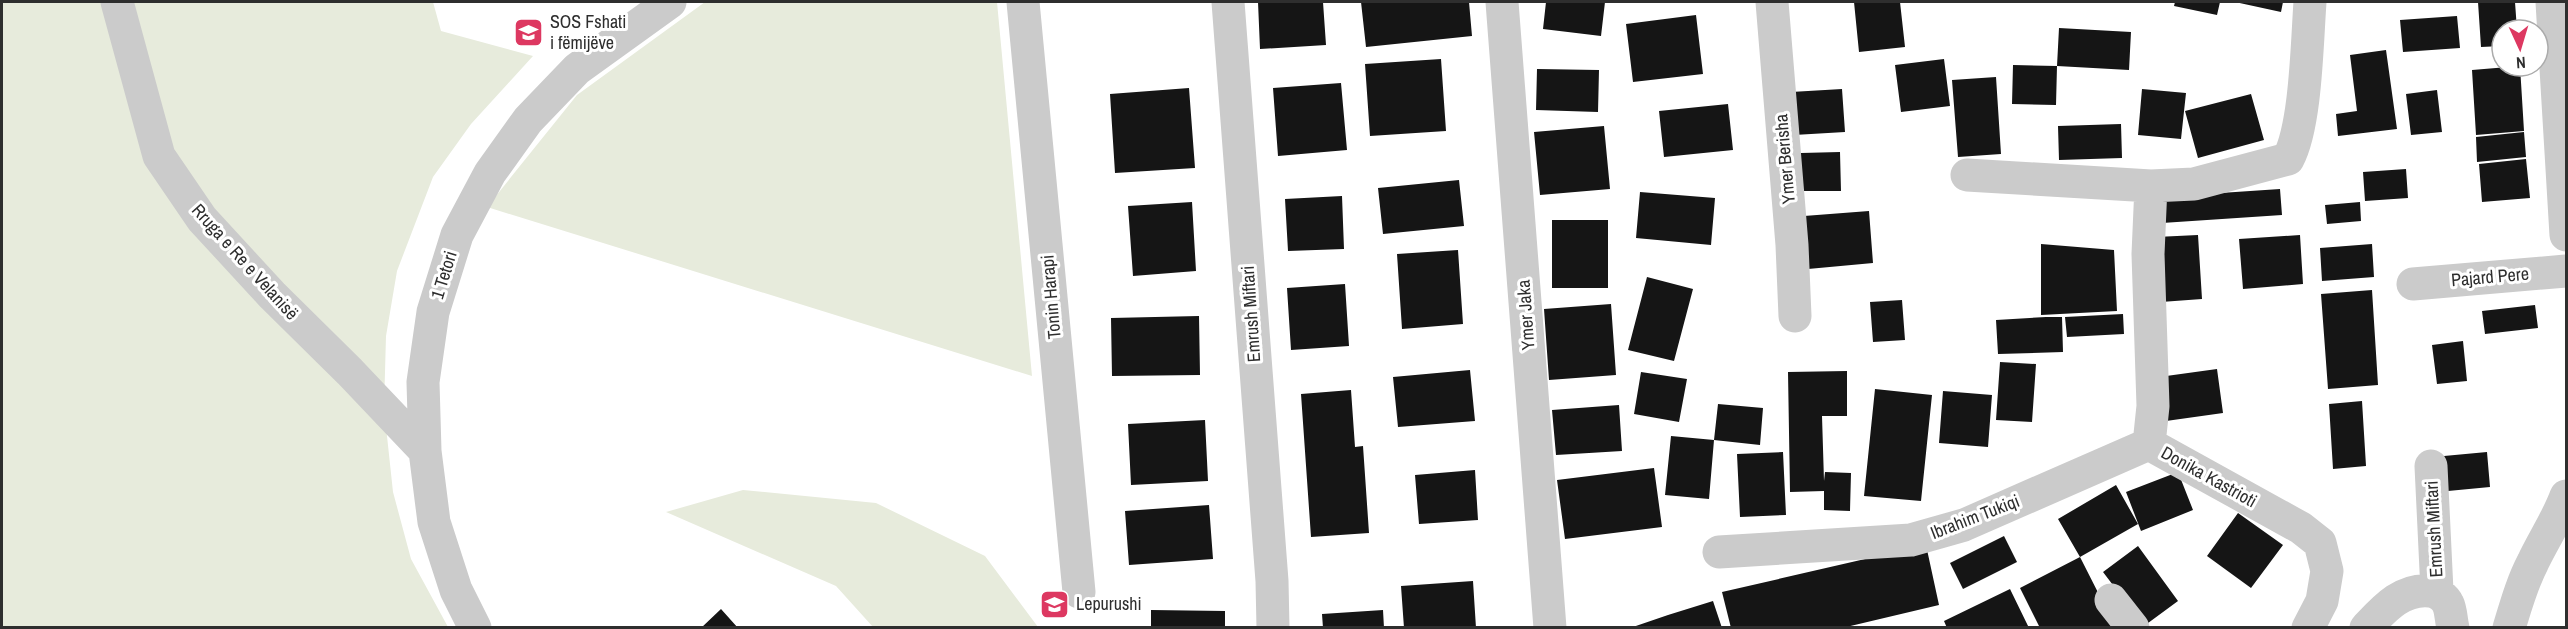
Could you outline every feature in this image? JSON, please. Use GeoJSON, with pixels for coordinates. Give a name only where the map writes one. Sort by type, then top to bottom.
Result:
{"type":"FeatureCollection","features":[{"type":"Feature","properties":{"kind":"street","name":"Rruga e Re e Velanisë"},"geometry":{"type":"LineString","coordinates":[[117,2],[159,156],[202,219],[272,295],[425,451]]}},
{"type":"Feature","properties":{"kind":"street","name":"1 Tetori"},"geometry":{"type":"LineString","coordinates":[[476,627],[456,590],[434,522],[425,451],[423,382],[433,312],[457,235],[490,173],[528,120],[576,69],[670,2]]}},
{"type":"Feature","properties":{"kind":"street","name":"Tonin Harapi"},"geometry":{"type":"LineString","coordinates":[[1023,2],[1079,592]]}},
{"type":"Feature","properties":{"kind":"street","name":"Emrush Miftari"},"geometry":{"type":"LineString","coordinates":[[1228,2],[1272,581],[1273,627]]}},
{"type":"Feature","properties":{"kind":"street","name":"Ymer Jaka"},"geometry":{"type":"LineString","coordinates":[[1502,2],[1550,627]]}},
{"type":"Feature","properties":{"kind":"street","name":"Ymer Berisha"},"geometry":{"type":"LineString","coordinates":[[1772,2],[1792,245],[1795,316]]}},
{"type":"Feature","properties":{"kind":"street"},"geometry":{"type":"LineString","coordinates":[[1967,175],[2151,186],[2194,184],[2288,159],[2295,146],[2310,2]]}},
{"type":"Feature","properties":{"kind":"street"},"geometry":{"type":"LineString","coordinates":[[2552,2],[2566,236]]}},
{"type":"Feature","properties":{"kind":"street","name":"Donika Kastrioti"},"geometry":{"type":"LineString","coordinates":[[2151,186],[2148,254],[2153,406],[2149,444],[2301,528],[2320,543],[2327,571],[2322,601],[2308,627]]}},
{"type":"Feature","properties":{"kind":"street","name":"Pajard Pere"},"geometry":{"type":"LineString","coordinates":[[2413,284],[2566,271]]}},
{"type":"Feature","properties":{"kind":"street","name":"Ibrahim Tukiqi"},"geometry":{"type":"LineString","coordinates":[[1719,552],[1911,540],[1964,525],[2149,444]]}},
{"type":"Feature","properties":{"kind":"street","name":"Emrush Miftari"},"geometry":{"type":"LineString","coordinates":[[2431,466],[2437,591],[2448,603],[2453,627]]}},
{"type":"Feature","properties":{"kind":"street"},"geometry":{"type":"LineString","coordinates":[[2509,627],[2532,562],[2556,524],[2566,496]]}},
{"type":"Feature","properties":{"kind":"street","name":"Emrush Miftari"},"geometry":{"type":"LineString","coordinates":[[2366,627],[2386,607],[2404,594],[2420,590],[2437,591]]}},
{"type":"Feature","properties":{"kind":"street"},"geometry":{"type":"LineString","coordinates":[[2111,600],[2133,627]]}},
{"type":"Feature","properties":{"kind":"shaded area"},"geometry":{"type":"Polygon","coordinates":[[[2,2],[433,2],[441,31],[533,56],[471,124],[433,177],[397,271],[386,336],[384,408],[393,492],[411,559],[448,627],[2,627],[2,2]]]}},
{"type":"Feature","properties":{"kind":"shaded area"},"geometry":{"type":"Polygon","coordinates":[[[705,2],[997,2],[1032,376],[487,207],[577,95],[705,2]]]}},
{"type":"Feature","properties":{"kind":"shaded area"},"geometry":{"type":"Polygon","coordinates":[[[743,490],[876,503],[985,556],[1038,627],[873,627],[836,586],[666,512],[743,490]]]}},
{"type":"Feature","properties":{"kind":"building"},"geometry":{"type":"Polygon","coordinates":[[[1258,2],[1323,2],[1326,45],[1260,49],[1258,2]]]}},
{"type":"Feature","properties":{"kind":"building"},"geometry":{"type":"Polygon","coordinates":[[[1361,2],[1469,2],[1472,36],[1366,47],[1361,2]]]}},
{"type":"Feature","properties":{"kind":"building"},"geometry":{"type":"Polygon","coordinates":[[[1546,2],[1605,2],[1601,36],[1543,29],[1546,2]]]}},
{"type":"Feature","properties":{"kind":"building"},"geometry":{"type":"Polygon","coordinates":[[[1854,2],[1900,2],[1905,47],[1859,52],[1854,2]]]}},
{"type":"Feature","properties":{"kind":"building"},"geometry":{"type":"Polygon","coordinates":[[[2175,2],[2220,2],[2217,15],[2174,6],[2175,2]]]}},
{"type":"Feature","properties":{"kind":"building"},"geometry":{"type":"Polygon","coordinates":[[[2235,2],[2283,2],[2281,12],[2235,2]]]}},
{"type":"Feature","properties":{"kind":"building"},"geometry":{"type":"Polygon","coordinates":[[[2478,2],[2515,2],[2516,18],[2490,18],[2490,47],[2481,47],[2478,2]]]}},
{"type":"Feature","properties":{"kind":"building"},"geometry":{"type":"Polygon","coordinates":[[[1696,15],[1703,74],[1633,82],[1626,24],[1696,15]]]}},
{"type":"Feature","properties":{"kind":"building"},"geometry":{"type":"Polygon","coordinates":[[[2457,16],[2460,48],[2403,52],[2400,20],[2457,16]]]}},
{"type":"Feature","properties":{"kind":"building"},"geometry":{"type":"Polygon","coordinates":[[[2059,28],[2131,32],[2129,70],[2057,66],[2059,28]]]}},
{"type":"Feature","properties":{"kind":"building"},"geometry":{"type":"Polygon","coordinates":[[[2386,50],[2397,129],[2338,136],[2336,114],[2357,111],[2350,55],[2386,50]]]}},
{"type":"Feature","properties":{"kind":"building"},"geometry":{"type":"Polygon","coordinates":[[[1441,59],[1446,131],[1370,136],[1365,64],[1441,59]]]}},
{"type":"Feature","properties":{"kind":"building"},"geometry":{"type":"Polygon","coordinates":[[[1944,59],[1950,106],[1901,112],[1895,65],[1944,59]]]}},
{"type":"Feature","properties":{"kind":"building"},"geometry":{"type":"Polygon","coordinates":[[[2013,65],[2057,66],[2056,105],[2012,104],[2013,65]]]}},
{"type":"Feature","properties":{"kind":"building"},"geometry":{"type":"Polygon","coordinates":[[[2490,68],[2490,78],[2521,78],[2524,131],[2476,135],[2472,70],[2490,68]]]}},
{"type":"Feature","properties":{"kind":"building"},"geometry":{"type":"Polygon","coordinates":[[[1537,69],[1599,70],[1598,112],[1536,110],[1537,69]]]}},
{"type":"Feature","properties":{"kind":"building"},"geometry":{"type":"Polygon","coordinates":[[[1996,77],[2001,154],[1958,157],[1952,80],[1996,77]]]}},
{"type":"Feature","properties":{"kind":"building"},"geometry":{"type":"Polygon","coordinates":[[[1341,83],[1347,150],[1278,156],[1273,88],[1341,83]]]}},
{"type":"Feature","properties":{"kind":"building"},"geometry":{"type":"Polygon","coordinates":[[[1189,88],[1195,168],[1115,173],[1110,94],[1189,88]]]}},
{"type":"Feature","properties":{"kind":"building"},"geometry":{"type":"Polygon","coordinates":[[[1842,89],[1845,132],[1794,135],[1791,92],[1842,89]]]}},
{"type":"Feature","properties":{"kind":"building"},"geometry":{"type":"Polygon","coordinates":[[[2142,89],[2186,93],[2181,139],[2138,135],[2142,89]]]}},
{"type":"Feature","properties":{"kind":"building"},"geometry":{"type":"Polygon","coordinates":[[[2437,90],[2442,132],[2411,135],[2406,94],[2437,90]]]}},
{"type":"Feature","properties":{"kind":"building"},"geometry":{"type":"Polygon","coordinates":[[[2251,94],[2264,140],[2198,158],[2185,111],[2251,94]]]}},
{"type":"Feature","properties":{"kind":"building"},"geometry":{"type":"Polygon","coordinates":[[[1728,104],[1733,150],[1664,157],[1659,111],[1728,104]]]}},
{"type":"Feature","properties":{"kind":"building"},"geometry":{"type":"Polygon","coordinates":[[[2121,124],[2122,158],[2059,160],[2058,126],[2121,124]]]}},
{"type":"Feature","properties":{"kind":"building"},"geometry":{"type":"Polygon","coordinates":[[[1604,126],[1610,189],[1540,195],[1534,132],[1604,126]]]}},
{"type":"Feature","properties":{"kind":"building"},"geometry":{"type":"Polygon","coordinates":[[[2524,132],[2526,157],[2477,162],[2476,137],[2524,132]]]}},
{"type":"Feature","properties":{"kind":"building"},"geometry":{"type":"Polygon","coordinates":[[[1840,152],[1841,191],[1801,191],[1801,153],[1840,152]]]}},
{"type":"Feature","properties":{"kind":"building"},"geometry":{"type":"Polygon","coordinates":[[[2526,159],[2530,198],[2482,202],[2479,164],[2526,159]]]}},
{"type":"Feature","properties":{"kind":"building"},"geometry":{"type":"Polygon","coordinates":[[[2406,169],[2408,198],[2365,201],[2363,172],[2406,169]]]}},
{"type":"Feature","properties":{"kind":"building"},"geometry":{"type":"Polygon","coordinates":[[[1459,180],[1464,226],[1383,234],[1378,188],[1459,180]]]}},
{"type":"Feature","properties":{"kind":"building"},"geometry":{"type":"Polygon","coordinates":[[[2280,189],[2282,215],[2162,223],[2161,197],[2280,189]]]}},
{"type":"Feature","properties":{"kind":"building"},"geometry":{"type":"Polygon","coordinates":[[[1640,192],[1715,198],[1711,245],[1636,238],[1640,192]]]}},
{"type":"Feature","properties":{"kind":"building"},"geometry":{"type":"Polygon","coordinates":[[[1342,196],[1344,249],[1288,251],[1285,199],[1342,196]]]}},
{"type":"Feature","properties":{"kind":"building"},"geometry":{"type":"Polygon","coordinates":[[[1192,202],[1196,271],[1133,276],[1128,206],[1192,202]]]}},
{"type":"Feature","properties":{"kind":"building"},"geometry":{"type":"Polygon","coordinates":[[[2360,202],[2361,221],[2327,224],[2325,205],[2360,202]]]}},
{"type":"Feature","properties":{"kind":"building"},"geometry":{"type":"Polygon","coordinates":[[[1869,211],[1873,263],[1808,269],[1804,216],[1869,211]]]}},
{"type":"Feature","properties":{"kind":"building"},"geometry":{"type":"Polygon","coordinates":[[[1552,220],[1608,220],[1608,288],[1552,288],[1552,220]]]}},
{"type":"Feature","properties":{"kind":"building"},"geometry":{"type":"Polygon","coordinates":[[[2198,235],[2202,299],[2161,302],[2156,237],[2198,235]]]}},
{"type":"Feature","properties":{"kind":"building"},"geometry":{"type":"Polygon","coordinates":[[[2300,235],[2303,284],[2243,289],[2239,239],[2300,235]]]}},
{"type":"Feature","properties":{"kind":"building"},"geometry":{"type":"Polygon","coordinates":[[[2041,244],[2114,250],[2117,311],[2041,315],[2041,244]]]}},
{"type":"Feature","properties":{"kind":"building"},"geometry":{"type":"Polygon","coordinates":[[[2372,244],[2374,277],[2322,281],[2320,248],[2372,244]]]}},
{"type":"Feature","properties":{"kind":"building"},"geometry":{"type":"Polygon","coordinates":[[[1458,250],[1463,324],[1402,329],[1397,254],[1458,250]]]}},
{"type":"Feature","properties":{"kind":"building"},"geometry":{"type":"Polygon","coordinates":[[[1647,277],[1693,289],[1674,361],[1628,350],[1647,277]]]}},
{"type":"Feature","properties":{"kind":"building"},"geometry":{"type":"Polygon","coordinates":[[[1345,284],[1349,346],[1291,350],[1287,288],[1345,284]]]}},
{"type":"Feature","properties":{"kind":"building"},"geometry":{"type":"Polygon","coordinates":[[[2372,290],[2378,385],[2328,389],[2321,294],[2372,290]]]}},
{"type":"Feature","properties":{"kind":"building"},"geometry":{"type":"Polygon","coordinates":[[[1902,300],[1905,340],[1873,342],[1870,302],[1902,300]]]}},
{"type":"Feature","properties":{"kind":"building"},"geometry":{"type":"Polygon","coordinates":[[[1611,304],[1616,375],[1549,380],[1544,309],[1611,304]]]}},
{"type":"Feature","properties":{"kind":"building"},"geometry":{"type":"Polygon","coordinates":[[[2535,305],[2538,328],[2485,334],[2482,311],[2535,305]]]}},
{"type":"Feature","properties":{"kind":"building"},"geometry":{"type":"Polygon","coordinates":[[[2123,314],[2124,334],[2067,337],[2065,317],[2123,314]]]}},
{"type":"Feature","properties":{"kind":"building"},"geometry":{"type":"Polygon","coordinates":[[[1199,316],[1200,375],[1112,376],[1111,318],[1199,316]]]}},
{"type":"Feature","properties":{"kind":"building"},"geometry":{"type":"Polygon","coordinates":[[[2062,317],[2063,352],[1998,354],[1996,320],[2062,317]]]}},
{"type":"Feature","properties":{"kind":"building"},"geometry":{"type":"Polygon","coordinates":[[[2463,341],[2467,381],[2437,384],[2432,345],[2463,341]]]}},
{"type":"Feature","properties":{"kind":"building"},"geometry":{"type":"Polygon","coordinates":[[[2000,362],[2036,364],[2032,422],[1996,420],[2000,362]]]}},
{"type":"Feature","properties":{"kind":"building"},"geometry":{"type":"Polygon","coordinates":[[[2217,369],[2223,413],[2166,421],[2159,377],[2217,369]]]}},
{"type":"Feature","properties":{"kind":"building"},"geometry":{"type":"Polygon","coordinates":[[[1470,370],[1475,421],[1398,427],[1393,377],[1470,370]]]}},
{"type":"Feature","properties":{"kind":"building"},"geometry":{"type":"Polygon","coordinates":[[[1847,371],[1847,416],[1822,416],[1824,481],[1825,472],[1851,473],[1850,511],[1824,510],[1824,491],[1790,492],[1788,372],[1847,371]]]}},
{"type":"Feature","properties":{"kind":"building"},"geometry":{"type":"Polygon","coordinates":[[[1641,372],[1687,379],[1679,422],[1634,414],[1641,372]]]}},
{"type":"Feature","properties":{"kind":"building"},"geometry":{"type":"Polygon","coordinates":[[[1875,389],[1932,395],[1921,501],[1864,496],[1875,389]]]}},
{"type":"Feature","properties":{"kind":"building"},"geometry":{"type":"Polygon","coordinates":[[[1351,390],[1355,447],[1363,446],[1369,533],[1311,537],[1301,394],[1351,390]]]}},
{"type":"Feature","properties":{"kind":"building"},"geometry":{"type":"Polygon","coordinates":[[[1943,391],[1992,395],[1988,447],[1939,443],[1943,391]]]}},
{"type":"Feature","properties":{"kind":"building"},"geometry":{"type":"Polygon","coordinates":[[[2362,401],[2366,466],[2333,469],[2329,404],[2362,401]]]}},
{"type":"Feature","properties":{"kind":"building"},"geometry":{"type":"Polygon","coordinates":[[[1718,404],[1763,408],[1760,445],[1714,440],[1718,404]]]}},
{"type":"Feature","properties":{"kind":"building"},"geometry":{"type":"Polygon","coordinates":[[[1619,405],[1622,451],[1556,455],[1552,410],[1619,405]]]}},
{"type":"Feature","properties":{"kind":"building"},"geometry":{"type":"Polygon","coordinates":[[[1205,420],[1208,481],[1131,485],[1128,424],[1205,420]]]}},
{"type":"Feature","properties":{"kind":"building"},"geometry":{"type":"Polygon","coordinates":[[[1671,436],[1714,440],[1709,499],[1665,495],[1671,436]]]}},
{"type":"Feature","properties":{"kind":"building"},"geometry":{"type":"Polygon","coordinates":[[[1783,452],[1786,515],[1740,517],[1737,454],[1783,452]]]}},
{"type":"Feature","properties":{"kind":"building"},"geometry":{"type":"Polygon","coordinates":[[[2487,452],[2490,487],[2448,491],[2444,456],[2487,452]]]}},
{"type":"Feature","properties":{"kind":"building"},"geometry":{"type":"Polygon","coordinates":[[[1654,468],[1662,527],[1565,539],[1557,480],[1654,468]]]}},
{"type":"Feature","properties":{"kind":"building"},"geometry":{"type":"Polygon","coordinates":[[[1475,470],[1478,520],[1419,524],[1415,475],[1475,470]]]}},
{"type":"Feature","properties":{"kind":"building"},"geometry":{"type":"Polygon","coordinates":[[[2178,472],[2193,510],[2141,531],[2126,492],[2178,472]]]}},
{"type":"Feature","properties":{"kind":"building"},"geometry":{"type":"Polygon","coordinates":[[[2116,485],[2138,524],[2080,557],[2058,519],[2116,485]]]}},
{"type":"Feature","properties":{"kind":"building"},"geometry":{"type":"Polygon","coordinates":[[[1209,505],[1213,559],[1129,565],[1125,511],[1209,505]]]}},
{"type":"Feature","properties":{"kind":"building"},"geometry":{"type":"Polygon","coordinates":[[[2238,513],[2283,545],[2251,588],[2207,556],[2238,513]]]}},
{"type":"Feature","properties":{"kind":"building"},"geometry":{"type":"Polygon","coordinates":[[[2004,536],[2017,562],[1963,589],[1950,563],[2004,536]]]}},
{"type":"Feature","properties":{"kind":"building"},"geometry":{"type":"Polygon","coordinates":[[[1926,545],[1939,605],[1842,628],[1731,628],[1722,592],[1926,545]]]}},
{"type":"Feature","properties":{"kind":"building"},"geometry":{"type":"Polygon","coordinates":[[[2138,546],[2178,601],[2144,626],[2103,572],[2138,546]]]}},
{"type":"Feature","properties":{"kind":"building"},"geometry":{"type":"Polygon","coordinates":[[[2080,557],[2116,628],[2040,628],[2020,588],[2080,557]]]}},
{"type":"Feature","properties":{"kind":"building"},"geometry":{"type":"Polygon","coordinates":[[[1473,581],[1476,628],[1404,628],[1401,586],[1473,581]]]}},
{"type":"Feature","properties":{"kind":"building"},"geometry":{"type":"Polygon","coordinates":[[[2010,589],[2029,628],[1947,628],[1944,621],[2010,589]]]}},
{"type":"Feature","properties":{"kind":"building"},"geometry":{"type":"Polygon","coordinates":[[[1713,601],[1722,628],[1630,628],[1668,615],[1713,601]]]}},
{"type":"Feature","properties":{"kind":"building"},"geometry":{"type":"Polygon","coordinates":[[[721,609],[738,628],[701,628],[721,609]]]}},
{"type":"Feature","properties":{"kind":"building"},"geometry":{"type":"Polygon","coordinates":[[[1151,610],[1225,611],[1225,628],[1151,628],[1151,610]]]}},
{"type":"Feature","properties":{"kind":"building"},"geometry":{"type":"Polygon","coordinates":[[[1383,610],[1384,628],[1323,628],[1322,614],[1383,610]]]}},
{"type":"Feature","properties":{"kind":"place","name":"SOS Fshati i fëmijëve"},"geometry":{"type":"Point","coordinates":[529,32]}},
{"type":"Feature","properties":{"kind":"place","name":"Lepurushi"},"geometry":{"type":"Point","coordinates":[1055,604]}}]}
